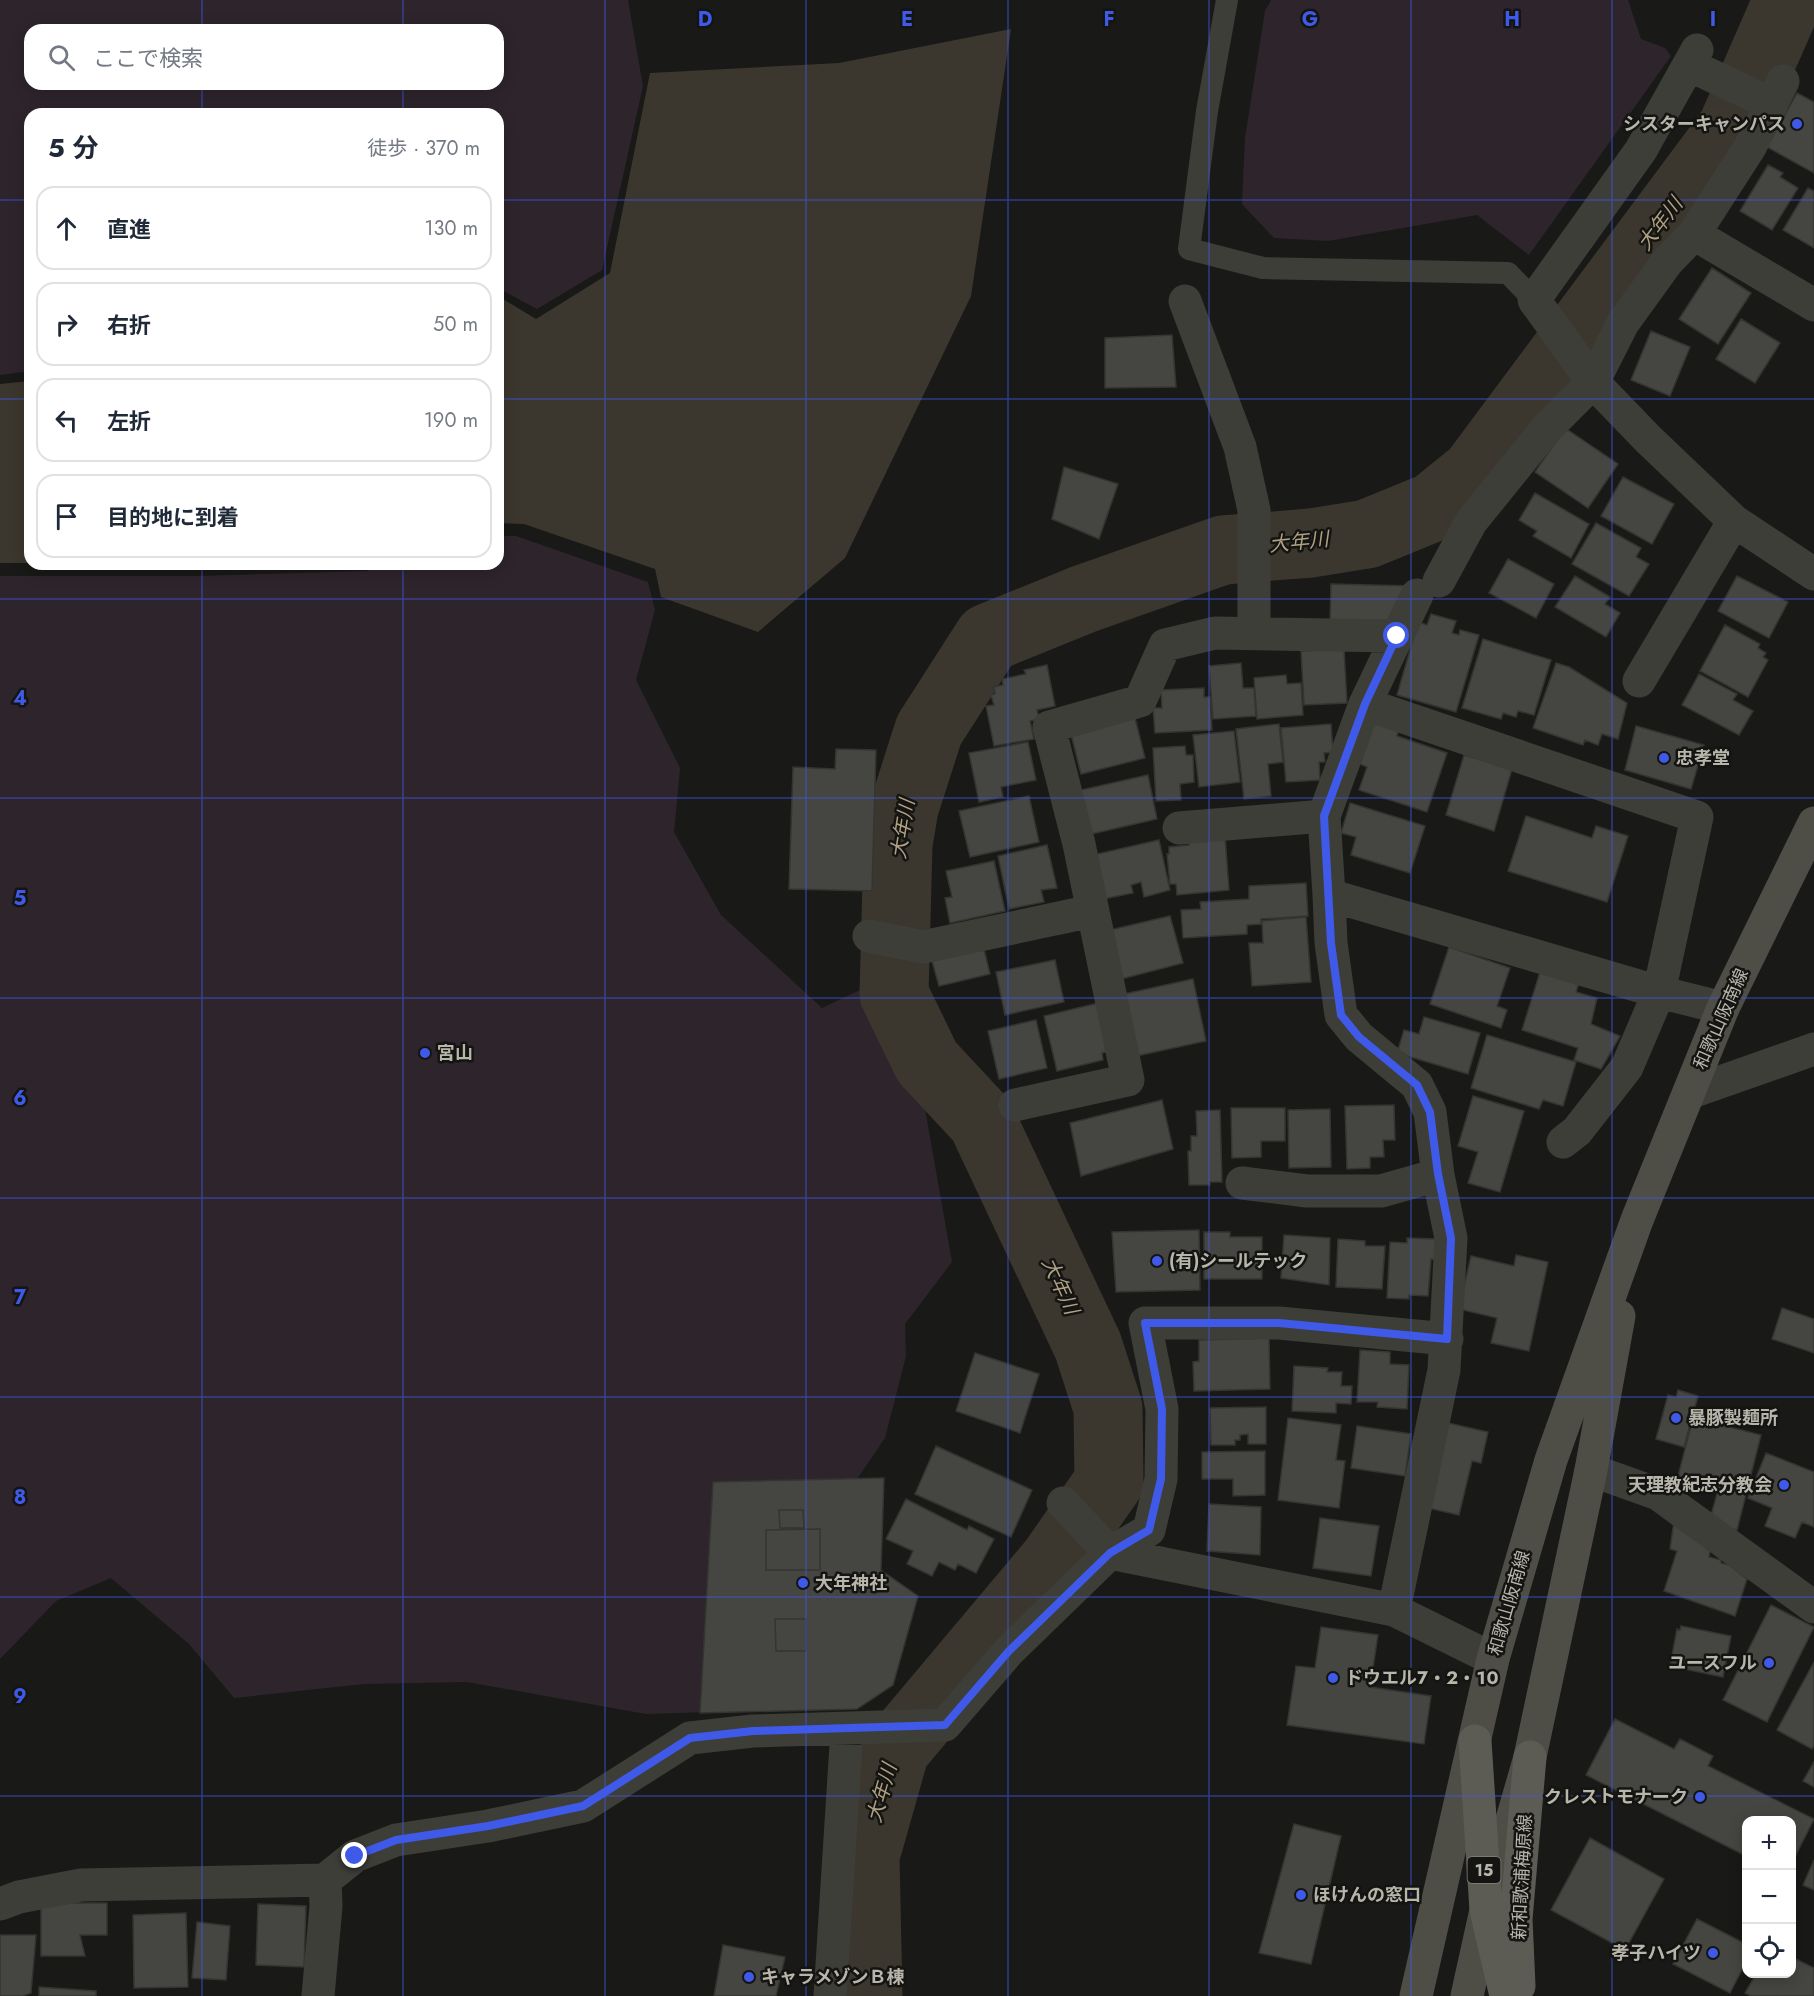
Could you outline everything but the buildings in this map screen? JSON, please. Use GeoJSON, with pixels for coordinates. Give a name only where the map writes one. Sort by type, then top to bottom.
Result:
{"type":"FeatureCollection","features":[{"type":"Feature","properties":{"kind":"main road","name":"和歌山阪南線"},"geometry":{"type":"LineString","coordinates":[[1416,1996],[1493,1659],[1551,1460],[1637,1220],[1723,1008],[1814,823]]}},
{"type":"Feature","properties":{"kind":"main road","name":"和歌山阪南線"},"geometry":{"type":"LineString","coordinates":[[1467,1996],[1486,1910],[1530,1757],[1591,1470],[1637,1220]]}},
{"type":"Feature","properties":{"kind":"main road","name":"新和歌浦梅原線"},"geometry":{"type":"LineString","coordinates":[[1475,1741],[1486,1910],[1506,1996]]}},
{"type":"Feature","properties":{"kind":"main road","name":"新和歌浦梅原線"},"geometry":{"type":"LineString","coordinates":[[1520,1996],[1516,1919],[1530,1757]]}},
{"type":"Feature","properties":{"kind":"street"},"geometry":{"type":"LineString","coordinates":[[1394,1610],[1444,1370],[1451,1238],[1438,1174],[1430,1112],[1417,1085],[1359,1037],[1341,1015],[1331,943],[1324,816],[1365,704],[1397,636],[1471,522],[1588,376],[1623,322],[1667,262],[1694,234],[1750,147],[1778,92],[1693,58],[1641,150],[1534,300],[1588,376],[1648,439],[1734,521],[1814,574]]}},
{"type":"Feature","properties":{"kind":"street"},"geometry":{"type":"LineString","coordinates":[[1694,234],[1814,305]]}},
{"type":"Feature","properties":{"kind":"street"},"geometry":{"type":"LineString","coordinates":[[1185,301],[1240,447],[1254,510],[1254,633]]}},
{"type":"Feature","properties":{"kind":"street"},"geometry":{"type":"LineString","coordinates":[[1638,681],[1734,521]]}},
{"type":"Feature","properties":{"kind":"street"},"geometry":{"type":"LineString","coordinates":[[1015,1105],[1128,1080],[1102,947],[1050,727],[1140,701],[1165,645],[1215,633],[1397,636]]}},
{"type":"Feature","properties":{"kind":"street"},"geometry":{"type":"LineString","coordinates":[[1365,704],[1697,817],[1659,992],[1627,1067],[1577,1131],[1563,1142]]}},
{"type":"Feature","properties":{"kind":"street"},"geometry":{"type":"LineString","coordinates":[[1179,828],[1324,816]]}},
{"type":"Feature","properties":{"kind":"street"},"geometry":{"type":"LineString","coordinates":[[1329,895],[1659,992],[1723,1008]]}},
{"type":"Feature","properties":{"kind":"street"},"geometry":{"type":"LineString","coordinates":[[869,936],[923,947],[1092,911]]}},
{"type":"Feature","properties":{"kind":"street"},"geometry":{"type":"LineString","coordinates":[[1689,1093],[1814,1049]]}},
{"type":"Feature","properties":{"kind":"street"},"geometry":{"type":"LineString","coordinates":[[1242,1184],[1307,1191],[1380,1191],[1438,1174]]}},
{"type":"Feature","properties":{"kind":"street"},"geometry":{"type":"LineString","coordinates":[[0,1904],[19,1897],[81,1885],[325,1880],[355,1856],[396,1840],[488,1826],[583,1806],[690,1738],[753,1731],[945,1725],[1008,1652],[1110,1553],[1149,1530],[1161,1479],[1162,1409],[1145,1323],[1279,1323],[1447,1339]]}},
{"type":"Feature","properties":{"kind":"street"},"geometry":{"type":"LineString","coordinates":[[1591,1470],[1658,1494],[1814,1607]]}},
{"type":"Feature","properties":{"kind":"street"},"geometry":{"type":"LineString","coordinates":[[1063,1503],[1110,1553],[1394,1610],[1493,1659]]}},
{"type":"Feature","properties":{"kind":"street"},"geometry":{"type":"LineString","coordinates":[[830,1996],[858,1728]]}},
{"type":"Feature","properties":{"kind":"street"},"geometry":{"type":"LineString","coordinates":[[318,1996],[326,1906],[325,1880]]}},
{"type":"Feature","properties":{"kind":"lane"},"geometry":{"type":"LineString","coordinates":[[1227,0],[1207,111],[1189,249],[1263,268],[1508,273],[1534,300]]}},
{"type":"Feature","properties":{"kind":"shaded area"},"geometry":{"type":"Polygon","coordinates":[[[0,0],[628,0],[643,86],[602,270],[537,309],[504,291],[504,108],[24,108],[24,372],[0,375],[0,0]]]}},
{"type":"Feature","properties":{"kind":"shaded area"},"geometry":{"type":"Polygon","coordinates":[[[1271,0],[1628,0],[1641,39],[1665,48],[1671,56],[1529,255],[1477,215],[1328,241],[1274,238],[1242,204],[1245,138],[1265,11],[1271,0]]]}},
{"type":"Feature","properties":{"kind":"shaded area"},"geometry":{"type":"Polygon","coordinates":[[[1011,29],[971,296],[845,558],[758,632],[661,597],[655,569],[524,524],[504,523],[504,300],[536,319],[610,273],[650,73],[839,63],[1011,29]]]}},
{"type":"Feature","properties":{"kind":"shaded area"},"geometry":{"type":"Polygon","coordinates":[[[24,382],[24,563],[0,563],[0,384],[24,382]]]}},
{"type":"Feature","properties":{"kind":"shaded area"},"geometry":{"type":"Polygon","coordinates":[[[504,536],[516,536],[648,582],[655,610],[636,680],[680,768],[674,832],[721,915],[822,1008],[862,989],[924,1103],[952,1262],[905,1324],[906,1356],[885,1438],[710,1712],[646,1714],[467,1682],[364,1684],[234,1698],[189,1644],[111,1578],[56,1601],[0,1659],[0,576],[197,576],[504,570],[504,536]]]}},
{"type":"Feature","properties":{"kind":"waterway","name":"大年川"},"geometry":{"type":"LineString","coordinates":[[868,1996],[865,1856],[895,1750],[1053,1562],[1109,1482],[1108,1408],[1088,1346],[982,1121],[927,1062],[894,994],[898,844],[904,808],[929,730],[988,638],[1084,599],[1223,550],[1311,543],[1367,534],[1433,507],[1475,473],[1732,128],[1788,0]]}},
{"type":"Feature","properties":{"kind":"place","name":"シスターキャンパス"},"geometry":{"type":"Point","coordinates":[1797,124]}},
{"type":"Feature","properties":{"kind":"place","name":"忠孝堂"},"geometry":{"type":"Point","coordinates":[1664,758]}},
{"type":"Feature","properties":{"kind":"place","name":"宮山"},"geometry":{"type":"Point","coordinates":[425,1053]}},
{"type":"Feature","properties":{"kind":"place","name":"(有)シールテック"},"geometry":{"type":"Point","coordinates":[1157,1261]}},
{"type":"Feature","properties":{"kind":"place","name":"暴豚製麺所"},"geometry":{"type":"Point","coordinates":[1676,1418]}},
{"type":"Feature","properties":{"kind":"place","name":"天理教紀志分教会"},"geometry":{"type":"Point","coordinates":[1784,1485]}},
{"type":"Feature","properties":{"kind":"place","name":"大年神社"},"geometry":{"type":"Point","coordinates":[803,1583]}},
{"type":"Feature","properties":{"kind":"place","name":"ユースフル"},"geometry":{"type":"Point","coordinates":[1769,1663]}},
{"type":"Feature","properties":{"kind":"place","name":"ドウエル７・２・１０"},"geometry":{"type":"Point","coordinates":[1333,1678]}},
{"type":"Feature","properties":{"kind":"place","name":"クレストモナーク"},"geometry":{"type":"Point","coordinates":[1700,1797]}},
{"type":"Feature","properties":{"kind":"place","name":"ほけんの窓口"},"geometry":{"type":"Point","coordinates":[1301,1895]}},
{"type":"Feature","properties":{"kind":"place","name":"孝子ハイツ"},"geometry":{"type":"Point","coordinates":[1713,1953]}},
{"type":"Feature","properties":{"kind":"place","name":"キャラメゾンＢ棟"},"geometry":{"type":"Point","coordinates":[749,1977]}},
{"type":"Feature","properties":{"kind":"route"},"geometry":{"type":"LineString","coordinates":[[355,1856],[396,1840],[488,1826],[583,1806],[690,1738],[753,1731],[945,1725],[1008,1652],[1110,1553],[1149,1530],[1161,1479],[1162,1409],[1145,1323],[1279,1323],[1447,1339],[1451,1238],[1438,1174],[1430,1112],[1417,1085],[1359,1037],[1341,1015],[1331,943],[1324,816],[1365,704],[1397,636]]}}]}
